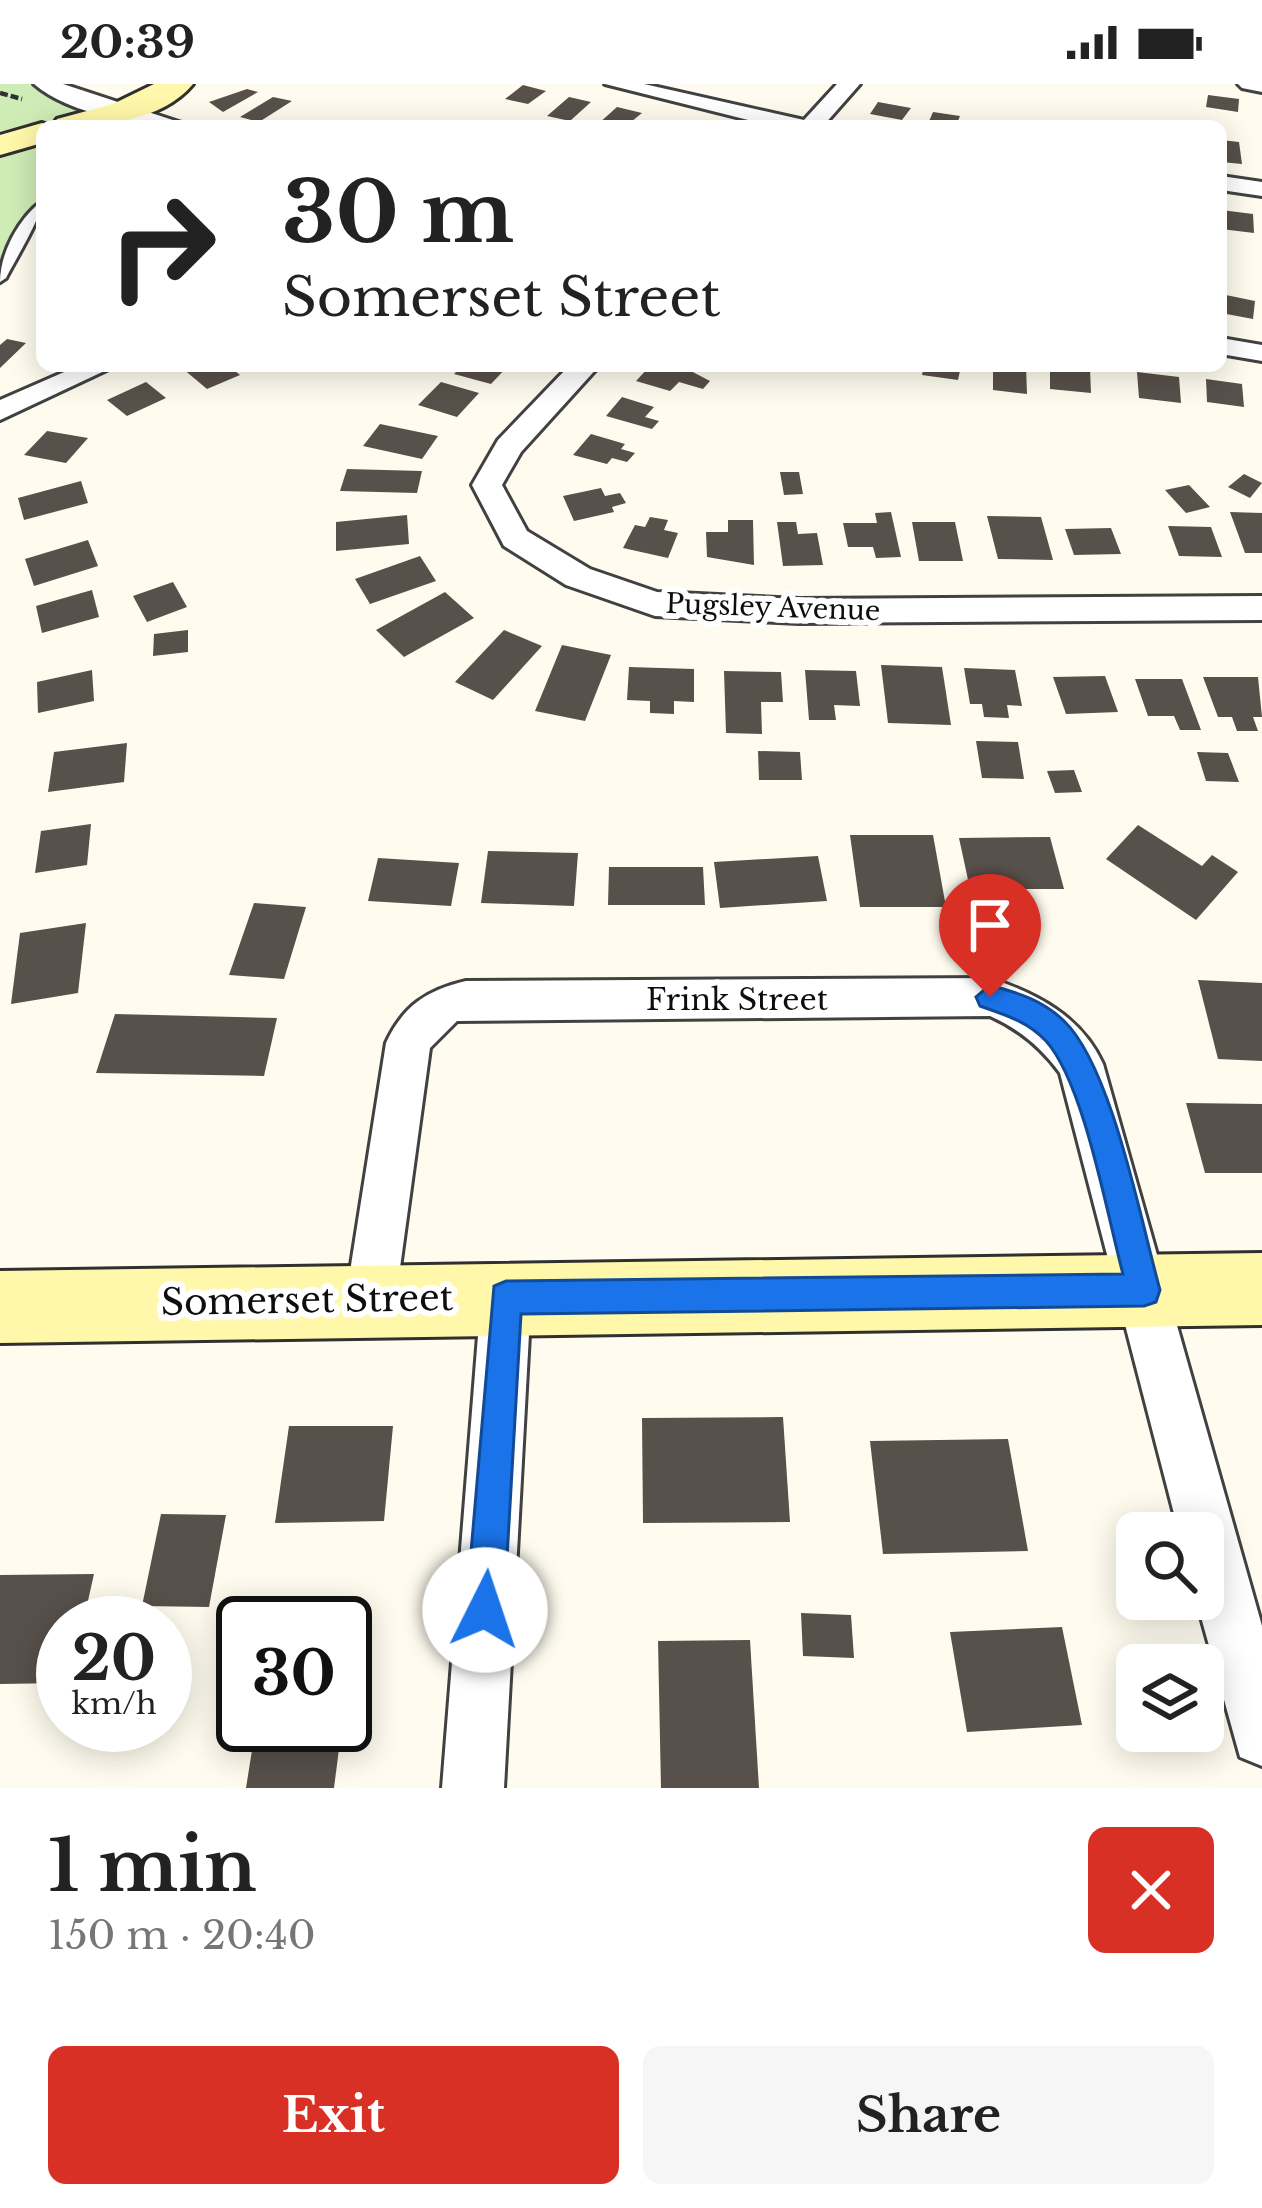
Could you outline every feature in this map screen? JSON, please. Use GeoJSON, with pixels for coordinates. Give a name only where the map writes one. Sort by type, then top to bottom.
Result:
{"type":"FeatureCollection","features":[{"type":"Feature","properties":{"kind":"main road"},"geometry":{"type":"LineString","coordinates":[[91,120],[178,84]]}},
{"type":"Feature","properties":{"kind":"main road"},"geometry":{"type":"LineString","coordinates":[[0,145],[36,135]]}},
{"type":"Feature","properties":{"kind":"main road","name":"Somerset Street"},"geometry":{"type":"LineString","coordinates":[[0,1306],[1262,1289]]}},
{"type":"Feature","properties":{"kind":"street"},"geometry":{"type":"LineString","coordinates":[[45,84],[159,120]]}},
{"type":"Feature","properties":{"kind":"street"},"geometry":{"type":"LineString","coordinates":[[616,84],[775,120]]}},
{"type":"Feature","properties":{"kind":"street"},"geometry":{"type":"LineString","coordinates":[[816,120],[849,84]]}},
{"type":"Feature","properties":{"kind":"street"},"geometry":{"type":"LineString","coordinates":[[1249,84],[1262,86]]}},
{"type":"Feature","properties":{"kind":"street"},"geometry":{"type":"LineString","coordinates":[[1227,184],[1262,189]]}},
{"type":"Feature","properties":{"kind":"street"},"geometry":{"type":"LineString","coordinates":[[1227,347],[1262,352]]}},
{"type":"Feature","properties":{"kind":"street"},"geometry":{"type":"LineString","coordinates":[[0,411],[88,372]]}},
{"type":"Feature","properties":{"kind":"street","name":"Pugsley Avenue"},"geometry":{"type":"LineString","coordinates":[[578,372],[509,447],[487,485],[515,538],[578,577],[655,604],[775,610],[1262,608]]}},
{"type":"Feature","properties":{"kind":"street","name":"Frink Street"},"geometry":{"type":"LineString","coordinates":[[370,1298],[408,1043],[422,1020],[440,1006],[466,1000],[990,997],[1029,1010],[1056,1031],[1080,1064],[1262,1735]]}},
{"type":"Feature","properties":{"kind":"street"},"geometry":{"type":"LineString","coordinates":[[473,1788],[506,1298]]}},
{"type":"Feature","properties":{"kind":"lane"},"geometry":{"type":"LineString","coordinates":[[0,278],[36,215]]}},
{"type":"Feature","properties":{"kind":"green space"},"geometry":{"type":"Polygon","coordinates":[[[0,84],[45,84],[124,111],[96,120],[36,120],[36,215],[0,278],[0,84]]]}},
{"type":"Feature","properties":{"kind":"building"},"geometry":{"type":"Polygon","coordinates":[[[523,85],[546,91],[528,104],[505,99],[523,85]]]}},
{"type":"Feature","properties":{"kind":"building"},"geometry":{"type":"Polygon","coordinates":[[[247,89],[258,92],[223,112],[209,102],[247,89]]]}},
{"type":"Feature","properties":{"kind":"building"},"geometry":{"type":"Polygon","coordinates":[[[1208,95],[1239,99],[1238,112],[1206,107],[1208,95]]]}},
{"type":"Feature","properties":{"kind":"building"},"geometry":{"type":"Polygon","coordinates":[[[273,97],[292,101],[262,120],[240,117],[273,97]]]}},
{"type":"Feature","properties":{"kind":"building"},"geometry":{"type":"Polygon","coordinates":[[[569,97],[591,102],[571,120],[547,116],[569,97]]]}},
{"type":"Feature","properties":{"kind":"building"},"geometry":{"type":"Polygon","coordinates":[[[878,102],[911,108],[902,120],[870,114],[878,102]]]}},
{"type":"Feature","properties":{"kind":"building"},"geometry":{"type":"Polygon","coordinates":[[[617,107],[642,113],[633,120],[602,120],[617,107]]]}},
{"type":"Feature","properties":{"kind":"building"},"geometry":{"type":"Polygon","coordinates":[[[933,112],[960,116],[958,120],[930,120],[933,112]]]}},
{"type":"Feature","properties":{"kind":"building"},"geometry":{"type":"Polygon","coordinates":[[[1227,141],[1239,142],[1242,164],[1227,163],[1227,141]]]}},
{"type":"Feature","properties":{"kind":"building"},"geometry":{"type":"Polygon","coordinates":[[[1227,211],[1253,214],[1254,233],[1227,230],[1227,211]]]}},
{"type":"Feature","properties":{"kind":"building"},"geometry":{"type":"Polygon","coordinates":[[[1227,295],[1255,301],[1253,319],[1227,314],[1227,295]]]}},
{"type":"Feature","properties":{"kind":"building"},"geometry":{"type":"Polygon","coordinates":[[[7,339],[26,343],[0,368],[0,345],[7,339]]]}},
{"type":"Feature","properties":{"kind":"building"},"geometry":{"type":"Polygon","coordinates":[[[187,372],[240,375],[207,389],[187,372]]]}},
{"type":"Feature","properties":{"kind":"building"},"geometry":{"type":"Polygon","coordinates":[[[456,372],[502,372],[491,384],[456,372]]]}},
{"type":"Feature","properties":{"kind":"building"},"geometry":{"type":"Polygon","coordinates":[[[644,372],[693,372],[710,381],[703,389],[679,382],[670,391],[636,381],[644,372]]]}},
{"type":"Feature","properties":{"kind":"building"},"geometry":{"type":"Polygon","coordinates":[[[923,372],[960,372],[958,380],[923,372]]]}},
{"type":"Feature","properties":{"kind":"building"},"geometry":{"type":"Polygon","coordinates":[[[993,372],[1026,372],[1027,394],[993,390],[993,372]]]}},
{"type":"Feature","properties":{"kind":"building"},"geometry":{"type":"Polygon","coordinates":[[[1050,372],[1090,372],[1091,393],[1050,389],[1050,372]]]}},
{"type":"Feature","properties":{"kind":"building"},"geometry":{"type":"Polygon","coordinates":[[[1137,372],[1179,377],[1181,403],[1139,398],[1137,372]]]}},
{"type":"Feature","properties":{"kind":"building"},"geometry":{"type":"Polygon","coordinates":[[[1206,379],[1242,384],[1244,407],[1207,402],[1206,379]]]}},
{"type":"Feature","properties":{"kind":"building"},"geometry":{"type":"Polygon","coordinates":[[[146,382],[166,398],[127,416],[107,400],[146,382]]]}},
{"type":"Feature","properties":{"kind":"building"},"geometry":{"type":"Polygon","coordinates":[[[441,382],[479,393],[457,417],[418,405],[441,382]]]}},
{"type":"Feature","properties":{"kind":"building"},"geometry":{"type":"Polygon","coordinates":[[[622,397],[654,407],[645,417],[659,421],[652,429],[606,416],[622,397]]]}},
{"type":"Feature","properties":{"kind":"building"},"geometry":{"type":"Polygon","coordinates":[[[380,424],[438,436],[422,459],[363,446],[380,424]]]}},
{"type":"Feature","properties":{"kind":"building"},"geometry":{"type":"Polygon","coordinates":[[[47,431],[88,438],[66,463],[24,455],[47,431]]]}},
{"type":"Feature","properties":{"kind":"building"},"geometry":{"type":"Polygon","coordinates":[[[591,434],[625,444],[621,449],[635,453],[627,462],[612,458],[607,464],[573,455],[591,434]]]}},
{"type":"Feature","properties":{"kind":"building"},"geometry":{"type":"Polygon","coordinates":[[[347,469],[422,471],[417,493],[340,491],[347,469]]]}},
{"type":"Feature","properties":{"kind":"building"},"geometry":{"type":"Polygon","coordinates":[[[780,472],[799,472],[803,494],[784,495],[780,472]]]}},
{"type":"Feature","properties":{"kind":"building"},"geometry":{"type":"Polygon","coordinates":[[[1244,474],[1262,483],[1250,498],[1228,487],[1244,474]]]}},
{"type":"Feature","properties":{"kind":"building"},"geometry":{"type":"Polygon","coordinates":[[[81,481],[88,503],[24,520],[18,498],[81,481]]]}},
{"type":"Feature","properties":{"kind":"building"},"geometry":{"type":"Polygon","coordinates":[[[1189,485],[1210,507],[1186,513],[1165,490],[1189,485]]]}},
{"type":"Feature","properties":{"kind":"building"},"geometry":{"type":"Polygon","coordinates":[[[601,488],[605,496],[620,493],[626,503],[612,507],[614,512],[574,521],[563,496],[601,488]]]}},
{"type":"Feature","properties":{"kind":"building"},"geometry":{"type":"Polygon","coordinates":[[[891,512],[901,557],[876,558],[873,547],[848,547],[843,523],[877,523],[875,513],[891,512]]]}},
{"type":"Feature","properties":{"kind":"building"},"geometry":{"type":"Polygon","coordinates":[[[1230,512],[1262,513],[1262,553],[1245,553],[1230,512]]]}},
{"type":"Feature","properties":{"kind":"building"},"geometry":{"type":"Polygon","coordinates":[[[407,515],[409,544],[336,551],[336,522],[407,515]]]}},
{"type":"Feature","properties":{"kind":"building"},"geometry":{"type":"Polygon","coordinates":[[[987,516],[1041,517],[1053,560],[998,559],[987,516]]]}},
{"type":"Feature","properties":{"kind":"building"},"geometry":{"type":"Polygon","coordinates":[[[650,517],[668,520],[664,530],[678,533],[668,558],[623,548],[635,525],[645,527],[650,517]]]}},
{"type":"Feature","properties":{"kind":"building"},"geometry":{"type":"Polygon","coordinates":[[[728,520],[753,520],[754,565],[707,557],[706,532],[728,532],[728,520]]]}},
{"type":"Feature","properties":{"kind":"building"},"geometry":{"type":"Polygon","coordinates":[[[777,522],[796,522],[798,534],[817,533],[823,565],[783,566],[777,522]]]}},
{"type":"Feature","properties":{"kind":"building"},"geometry":{"type":"Polygon","coordinates":[[[912,522],[955,522],[963,561],[919,561],[912,522]]]}},
{"type":"Feature","properties":{"kind":"building"},"geometry":{"type":"Polygon","coordinates":[[[1168,526],[1211,527],[1222,557],[1179,556],[1168,526]]]}},
{"type":"Feature","properties":{"kind":"building"},"geometry":{"type":"Polygon","coordinates":[[[1111,528],[1121,554],[1074,555],[1065,529],[1111,528]]]}},
{"type":"Feature","properties":{"kind":"building"},"geometry":{"type":"Polygon","coordinates":[[[88,540],[98,566],[34,586],[25,559],[88,540]]]}},
{"type":"Feature","properties":{"kind":"building"},"geometry":{"type":"Polygon","coordinates":[[[420,556],[436,581],[370,604],[355,579],[420,556]]]}},
{"type":"Feature","properties":{"kind":"building"},"geometry":{"type":"Polygon","coordinates":[[[173,582],[187,607],[147,622],[133,596],[173,582]]]}},
{"type":"Feature","properties":{"kind":"building"},"geometry":{"type":"Polygon","coordinates":[[[92,590],[99,617],[42,633],[36,606],[92,590]]]}},
{"type":"Feature","properties":{"kind":"building"},"geometry":{"type":"Polygon","coordinates":[[[445,592],[474,618],[404,657],[376,630],[445,592]]]}},
{"type":"Feature","properties":{"kind":"building"},"geometry":{"type":"Polygon","coordinates":[[[188,630],[188,652],[153,656],[154,634],[188,630]]]}},
{"type":"Feature","properties":{"kind":"building"},"geometry":{"type":"Polygon","coordinates":[[[504,630],[542,646],[493,700],[455,682],[504,630]]]}},
{"type":"Feature","properties":{"kind":"building"},"geometry":{"type":"Polygon","coordinates":[[[562,645],[611,655],[585,721],[535,711],[562,645]]]}},
{"type":"Feature","properties":{"kind":"building"},"geometry":{"type":"Polygon","coordinates":[[[881,665],[942,667],[951,725],[888,723],[881,665]]]}},
{"type":"Feature","properties":{"kind":"building"},"geometry":{"type":"Polygon","coordinates":[[[629,667],[694,669],[694,702],[674,701],[674,714],[650,713],[650,701],[627,700],[629,667]]]}},
{"type":"Feature","properties":{"kind":"building"},"geometry":{"type":"Polygon","coordinates":[[[964,668],[1015,670],[1022,706],[1007,705],[1009,718],[984,717],[982,704],[970,704],[964,668]]]}},
{"type":"Feature","properties":{"kind":"building"},"geometry":{"type":"Polygon","coordinates":[[[92,670],[94,701],[38,713],[37,682],[92,670]]]}},
{"type":"Feature","properties":{"kind":"building"},"geometry":{"type":"Polygon","coordinates":[[[805,670],[856,671],[860,706],[834,705],[836,720],[809,720],[805,670]]]}},
{"type":"Feature","properties":{"kind":"building"},"geometry":{"type":"Polygon","coordinates":[[[724,671],[781,672],[783,702],[761,702],[762,734],[726,733],[724,671]]]}},
{"type":"Feature","properties":{"kind":"building"},"geometry":{"type":"Polygon","coordinates":[[[1105,676],[1118,712],[1066,714],[1053,677],[1105,676]]]}},
{"type":"Feature","properties":{"kind":"building"},"geometry":{"type":"Polygon","coordinates":[[[1203,677],[1258,677],[1262,717],[1253,717],[1258,731],[1237,731],[1232,717],[1218,717],[1203,677]]]}},
{"type":"Feature","properties":{"kind":"building"},"geometry":{"type":"Polygon","coordinates":[[[1135,679],[1182,679],[1201,730],[1180,730],[1174,716],[1148,716],[1135,679]]]}},
{"type":"Feature","properties":{"kind":"building"},"geometry":{"type":"Polygon","coordinates":[[[976,741],[1018,742],[1024,779],[982,778],[976,741]]]}},
{"type":"Feature","properties":{"kind":"building"},"geometry":{"type":"Polygon","coordinates":[[[127,743],[124,782],[48,792],[54,752],[127,743]]]}},
{"type":"Feature","properties":{"kind":"building"},"geometry":{"type":"Polygon","coordinates":[[[758,751],[800,752],[802,780],[759,780],[758,751]]]}},
{"type":"Feature","properties":{"kind":"building"},"geometry":{"type":"Polygon","coordinates":[[[1197,752],[1228,753],[1239,782],[1206,781],[1197,752]]]}},
{"type":"Feature","properties":{"kind":"building"},"geometry":{"type":"Polygon","coordinates":[[[1074,770],[1082,792],[1055,793],[1047,771],[1074,770]]]}},
{"type":"Feature","properties":{"kind":"building"},"geometry":{"type":"Polygon","coordinates":[[[91,824],[87,865],[35,873],[41,831],[91,824]]]}},
{"type":"Feature","properties":{"kind":"building"},"geometry":{"type":"Polygon","coordinates":[[[1138,825],[1202,866],[1212,855],[1238,872],[1196,920],[1106,859],[1138,825]]]}},
{"type":"Feature","properties":{"kind":"building"},"geometry":{"type":"Polygon","coordinates":[[[850,835],[933,835],[946,907],[860,907],[850,835]]]}},
{"type":"Feature","properties":{"kind":"building"},"geometry":{"type":"Polygon","coordinates":[[[1050,837],[1064,889],[970,889],[959,838],[1050,837]]]}},
{"type":"Feature","properties":{"kind":"building"},"geometry":{"type":"Polygon","coordinates":[[[488,851],[578,853],[574,906],[481,903],[488,851]]]}},
{"type":"Feature","properties":{"kind":"building"},"geometry":{"type":"Polygon","coordinates":[[[818,856],[827,901],[720,908],[714,862],[818,856]]]}},
{"type":"Feature","properties":{"kind":"building"},"geometry":{"type":"Polygon","coordinates":[[[378,858],[459,863],[451,906],[368,901],[378,858]]]}},
{"type":"Feature","properties":{"kind":"building"},"geometry":{"type":"Polygon","coordinates":[[[609,867],[703,867],[705,905],[608,905],[609,867]]]}},
{"type":"Feature","properties":{"kind":"building"},"geometry":{"type":"Polygon","coordinates":[[[254,903],[306,907],[284,979],[229,975],[254,903]]]}},
{"type":"Feature","properties":{"kind":"building"},"geometry":{"type":"Polygon","coordinates":[[[86,923],[78,993],[11,1004],[20,933],[86,923]]]}},
{"type":"Feature","properties":{"kind":"building"},"geometry":{"type":"Polygon","coordinates":[[[1198,980],[1262,983],[1262,1061],[1218,1059],[1198,980]]]}},
{"type":"Feature","properties":{"kind":"building"},"geometry":{"type":"Polygon","coordinates":[[[115,1014],[277,1018],[264,1076],[96,1073],[115,1014]]]}},
{"type":"Feature","properties":{"kind":"building"},"geometry":{"type":"Polygon","coordinates":[[[1186,1103],[1262,1104],[1262,1173],[1205,1173],[1186,1103]]]}},
{"type":"Feature","properties":{"kind":"building"},"geometry":{"type":"Polygon","coordinates":[[[783,1417],[790,1522],[643,1523],[642,1418],[783,1417]]]}},
{"type":"Feature","properties":{"kind":"building"},"geometry":{"type":"Polygon","coordinates":[[[289,1426],[393,1426],[384,1521],[275,1523],[289,1426]]]}},
{"type":"Feature","properties":{"kind":"building"},"geometry":{"type":"Polygon","coordinates":[[[1008,1439],[1028,1551],[883,1554],[870,1441],[1008,1439]]]}},
{"type":"Feature","properties":{"kind":"building"},"geometry":{"type":"Polygon","coordinates":[[[161,1514],[226,1515],[209,1607],[192,1607],[192,1596],[144,1596],[161,1514]]]}},
{"type":"Feature","properties":{"kind":"building"},"geometry":{"type":"Polygon","coordinates":[[[94,1574],[89,1596],[36,1596],[36,1683],[0,1684],[0,1575],[94,1574]]]}},
{"type":"Feature","properties":{"kind":"building"},"geometry":{"type":"Polygon","coordinates":[[[801,1613],[851,1615],[854,1658],[803,1656],[801,1613]]]}},
{"type":"Feature","properties":{"kind":"building"},"geometry":{"type":"Polygon","coordinates":[[[1062,1627],[1082,1725],[967,1732],[950,1632],[1062,1627]]]}},
{"type":"Feature","properties":{"kind":"building"},"geometry":{"type":"Polygon","coordinates":[[[750,1640],[759,1788],[661,1788],[658,1641],[750,1640]]]}},
{"type":"Feature","properties":{"kind":"building"},"geometry":{"type":"Polygon","coordinates":[[[252,1752],[339,1752],[334,1788],[246,1788],[252,1752]]]}},
{"type":"Feature","properties":{"kind":"route"},"geometry":{"type":"LineString","coordinates":[[485,1610],[506,1298],[1144,1290],[1080,1064],[1056,1031],[1029,1010],[990,997]]}}]}
